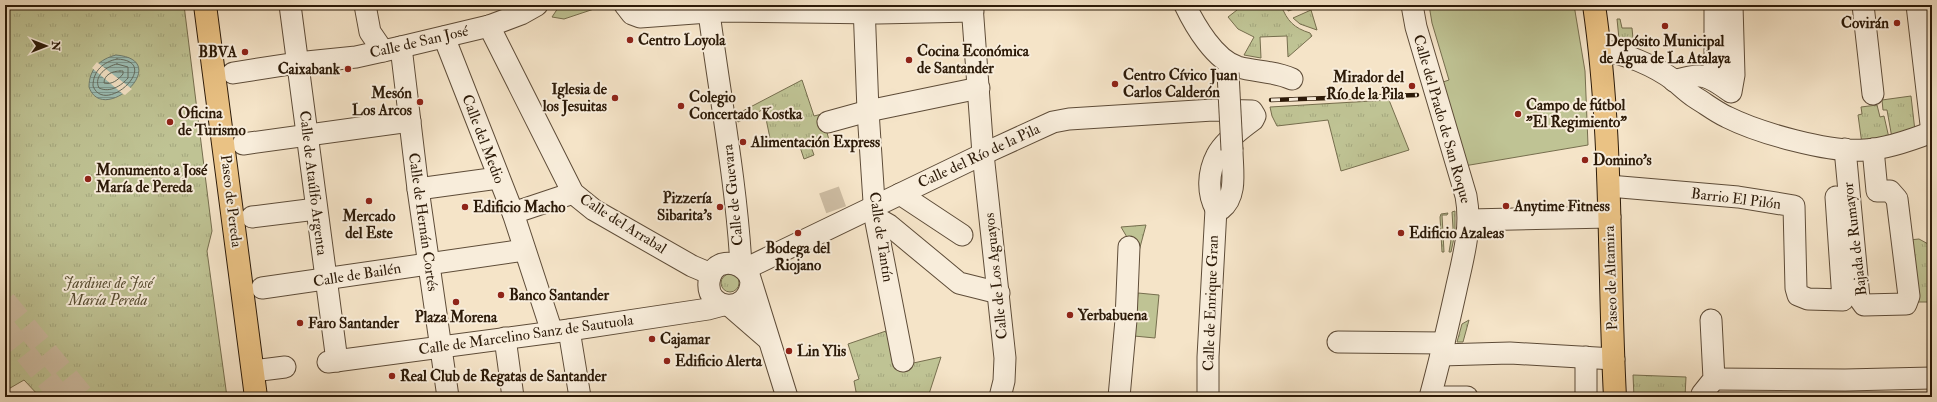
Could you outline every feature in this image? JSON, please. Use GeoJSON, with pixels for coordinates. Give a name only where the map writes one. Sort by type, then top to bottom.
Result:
{"type":"FeatureCollection","features":[{"type":"Feature","properties":{"kind":"main road","name":"Paseo de Pereda"},"geometry":{"type":"LineString","coordinates":[[191,5],[241,397]]}},
{"type":"Feature","properties":{"kind":"main road","name":"Paseo de Pereda"},"geometry":{"type":"LineString","coordinates":[[205,5],[256,397]]}},
{"type":"Feature","properties":{"kind":"main road","name":"Paseo de Altamira"},"geometry":{"type":"LineString","coordinates":[[1594,5],[1600,50],[1609,186],[1615,397]]}},
{"type":"Feature","properties":{"kind":"street","name":"Calle de Ataúlfo Argenta"},"geometry":{"type":"LineString","coordinates":[[290,5],[326,280],[332,361]]}},
{"type":"Feature","properties":{"kind":"street"},"geometry":{"type":"LineString","coordinates":[[365,5],[370,32],[392,49]]}},
{"type":"Feature","properties":{"kind":"street","name":"Calle de San José"},"geometry":{"type":"LineString","coordinates":[[233,73],[297,63],[356,57],[392,49],[444,37],[495,18],[533,8],[537,5]]}},
{"type":"Feature","properties":{"kind":"street"},"geometry":{"type":"LineString","coordinates":[[625,5],[632,14],[640,17],[709,8],[973,8]]}},
{"type":"Feature","properties":{"kind":"street"},"geometry":{"type":"LineString","coordinates":[[1185,5],[1200,33],[1228,68],[1232,150],[1232,190],[1230,199],[1221,209],[1216,209]]}},
{"type":"Feature","properties":{"kind":"street","name":"Calle del Prado de San Roque"},"geometry":{"type":"LineString","coordinates":[[1412,5],[1416,27],[1466,196],[1469,220],[1443,349],[1430,397]]}},
{"type":"Feature","properties":{"kind":"street"},"geometry":{"type":"LineString","coordinates":[[1708,76],[1715,69],[1715,5]]}},
{"type":"Feature","properties":{"kind":"street"},"geometry":{"type":"LineString","coordinates":[[1674,81],[1690,76],[1708,76],[1731,92],[1734,75],[1732,5]]}},
{"type":"Feature","properties":{"kind":"street"},"geometry":{"type":"LineString","coordinates":[[1863,5],[1873,94]]}},
{"type":"Feature","properties":{"kind":"street"},"geometry":{"type":"LineString","coordinates":[[1600,50],[1616,52],[1635,59],[1674,81],[1686,92],[1727,117],[1767,133],[1845,149],[1873,149],[1916,138],[1932,132],[1917,5]]}},
{"type":"Feature","properties":{"kind":"street","name":"Calle de Guevara"},"geometry":{"type":"LineString","coordinates":[[709,8],[739,238],[746,272],[786,397]]}},
{"type":"Feature","properties":{"kind":"street","name":"Calle de Los Aguayos"},"geometry":{"type":"LineString","coordinates":[[973,8],[983,154],[999,293],[1005,371],[1004,386],[1000,397]]}},
{"type":"Feature","properties":{"kind":"street","name":"Calle de Tantín"},"geometry":{"type":"LineString","coordinates":[[864,9],[868,111],[875,211],[903,361]]}},
{"type":"Feature","properties":{"kind":"street","name":"Calle del Arrabal"},"geometry":{"type":"LineString","coordinates":[[495,18],[573,193],[594,210],[692,266],[711,274]]}},
{"type":"Feature","properties":{"kind":"street","name":"Calle del Medio"},"geometry":{"type":"LineString","coordinates":[[444,37],[513,213],[524,250],[560,331],[580,397]]}},
{"type":"Feature","properties":{"kind":"street","name":"Calle de Hernán Cortés"},"geometry":{"type":"LineString","coordinates":[[392,49],[410,121],[418,189],[448,397]]}},
{"type":"Feature","properties":{"kind":"street"},"geometry":{"type":"LineString","coordinates":[[1228,68],[1238,67],[1282,75],[1292,79]]}},
{"type":"Feature","properties":{"kind":"street"},"geometry":{"type":"LineString","coordinates":[[828,122],[868,111],[978,88]]}},
{"type":"Feature","properties":{"kind":"street","name":"Calle del Río de la Pila"},"geometry":{"type":"LineString","coordinates":[[746,272],[875,211],[900,194],[983,154],[1045,126],[1069,120],[1213,110],[1252,111],[1255,116],[1253,120],[1217,154],[1211,172],[1210,183],[1210,194],[1216,209]]}},
{"type":"Feature","properties":{"kind":"street"},"geometry":{"type":"LineString","coordinates":[[243,144],[410,121]]}},
{"type":"Feature","properties":{"kind":"street","name":"Bajada de Rumayor"},"geometry":{"type":"LineString","coordinates":[[1845,149],[1859,298],[1864,305],[1906,304],[1909,296],[1897,199],[1890,191],[1877,191],[1873,149]]}},
{"type":"Feature","properties":{"kind":"street"},"geometry":{"type":"LineString","coordinates":[[418,189],[498,178]]}},
{"type":"Feature","properties":{"kind":"street","name":"Barrio El Pilón"},"geometry":{"type":"LineString","coordinates":[[1609,186],[1738,197],[1794,206],[1796,288],[1798,295],[1808,299],[1843,300],[1836,197]]}},
{"type":"Feature","properties":{"kind":"street"},"geometry":{"type":"LineString","coordinates":[[513,213],[573,193]]}},
{"type":"Feature","properties":{"kind":"street"},"geometry":{"type":"LineString","coordinates":[[900,194],[962,235]]}},
{"type":"Feature","properties":{"kind":"street"},"geometry":{"type":"LineString","coordinates":[[252,217],[316,209]]}},
{"type":"Feature","properties":{"kind":"street","name":"Calle de Enrique Gran"},"geometry":{"type":"LineString","coordinates":[[1208,397],[1208,356],[1216,209]]}},
{"type":"Feature","properties":{"kind":"street"},"geometry":{"type":"LineString","coordinates":[[875,211],[889,225],[959,283],[999,293]]}},
{"type":"Feature","properties":{"kind":"street"},"geometry":{"type":"LineString","coordinates":[[1469,220],[1610,217]]}},
{"type":"Feature","properties":{"kind":"street"},"geometry":{"type":"LineString","coordinates":[[1119,397],[1126,320],[1129,247]]}},
{"type":"Feature","properties":{"kind":"street","name":"Calle de Bailén"},"geometry":{"type":"LineString","coordinates":[[262,288],[326,280],[524,250]]}},
{"type":"Feature","properties":{"kind":"street"},"geometry":{"type":"LineString","coordinates":[[727,305],[743,301],[749,294],[746,272],[725,263],[716,268],[711,274],[708,283],[710,293],[715,299],[727,305],[768,339]]}},
{"type":"Feature","properties":{"kind":"street","name":"Calle de Marcelino Sanz de Sautuola"},"geometry":{"type":"LineString","coordinates":[[332,361],[560,331],[727,305]]}},
{"type":"Feature","properties":{"kind":"street"},"geometry":{"type":"LineString","coordinates":[[1702,397],[1702,394],[1714,379],[1711,320]]}},
{"type":"Feature","properties":{"kind":"street"},"geometry":{"type":"LineString","coordinates":[[505,338],[513,397]]}},
{"type":"Feature","properties":{"kind":"street"},"geometry":{"type":"LineString","coordinates":[[1338,342],[1614,359]]}},
{"type":"Feature","properties":{"kind":"street"},"geometry":{"type":"LineString","coordinates":[[1586,357],[1586,397]]}},
{"type":"Feature","properties":{"kind":"street"},"geometry":{"type":"LineString","coordinates":[[253,371],[285,367]]}},
{"type":"Feature","properties":{"kind":"street"},"geometry":{"type":"LineString","coordinates":[[1714,379],[1816,389],[1885,388],[1932,378]]}},
{"type":"Feature","properties":{"kind":"street"},"geometry":{"type":"LineString","coordinates":[[1430,397],[1467,397]]}},
{"type":"Feature","properties":{"kind":"green space","name":"Jardines de José María Pereda"},"geometry":{"type":"Polygon","coordinates":[[[5,5],[184,5],[212,231],[207,251],[227,397],[40,397],[24,380],[5,391],[5,5]]]}},
{"type":"Feature","properties":{"kind":"green space"},"geometry":{"type":"Polygon","coordinates":[[[560,5],[599,5],[600,7],[564,19],[552,17],[560,5]]]}},
{"type":"Feature","properties":{"kind":"green space"},"geometry":{"type":"Polygon","coordinates":[[[1234,5],[1281,5],[1289,20],[1295,26],[1310,33],[1312,36],[1288,57],[1287,36],[1260,37],[1261,58],[1244,55],[1254,37],[1238,29],[1228,17],[1237,10],[1234,5]]]}},
{"type":"Feature","properties":{"kind":"green space"},"geometry":{"type":"Polygon","coordinates":[[[1287,5],[1304,5],[1304,6],[1288,11],[1287,5]]]}},
{"type":"Feature","properties":{"kind":"green space","name":"Campo de fútbol \"El Regimiento\""},"geometry":{"type":"Polygon","coordinates":[[[1429,5],[1574,5],[1585,71],[1588,145],[1464,166],[1440,83],[1449,80],[1432,23],[1429,5]]]}},
{"type":"Feature","properties":{"kind":"green space"},"geometry":{"type":"Polygon","coordinates":[[[1311,10],[1317,30],[1300,24],[1293,18],[1311,10]]]}},
{"type":"Feature","properties":{"kind":"green space"},"geometry":{"type":"Polygon","coordinates":[[[1617,19],[1620,19],[1622,28],[1632,28],[1634,50],[1619,39],[1617,19]]]}},
{"type":"Feature","properties":{"kind":"green space"},"geometry":{"type":"Polygon","coordinates":[[[802,80],[814,116],[822,114],[829,140],[824,143],[822,139],[810,144],[814,155],[804,159],[797,138],[772,148],[764,109],[738,122],[737,114],[802,80]]]}},
{"type":"Feature","properties":{"kind":"green space"},"geometry":{"type":"Polygon","coordinates":[[[1911,96],[1915,131],[1892,138],[1887,110],[1883,110],[1882,100],[1911,96]]]}},
{"type":"Feature","properties":{"kind":"green space"},"geometry":{"type":"Polygon","coordinates":[[[1389,100],[1409,150],[1341,171],[1328,120],[1277,126],[1272,116],[1270,107],[1389,100]]]}},
{"type":"Feature","properties":{"kind":"green space"},"geometry":{"type":"Polygon","coordinates":[[[1877,105],[1880,117],[1884,116],[1889,138],[1862,144],[1858,115],[1862,114],[1861,107],[1877,105]]]}},
{"type":"Feature","properties":{"kind":"green space"},"geometry":{"type":"Polygon","coordinates":[[[1455,211],[1455,233],[1451,252],[1449,252],[1453,228],[1452,212],[1455,211]]]}},
{"type":"Feature","properties":{"kind":"green space"},"geometry":{"type":"Polygon","coordinates":[[[1448,213],[1447,215],[1442,215],[1444,252],[1442,252],[1440,217],[1441,214],[1448,213]]]}},
{"type":"Feature","properties":{"kind":"green space"},"geometry":{"type":"Polygon","coordinates":[[[1146,225],[1139,251],[1131,244],[1121,227],[1146,225]]]}},
{"type":"Feature","properties":{"kind":"green space"},"geometry":{"type":"Polygon","coordinates":[[[1919,239],[1930,245],[1932,260],[1928,274],[1932,280],[1931,302],[1916,302],[1909,240],[1919,239]]]}},
{"type":"Feature","properties":{"kind":"green space"},"geometry":{"type":"Polygon","coordinates":[[[726,274],[734,274],[739,279],[737,290],[734,292],[726,292],[721,287],[721,279],[726,274]]]}},
{"type":"Feature","properties":{"kind":"green space"},"geometry":{"type":"Polygon","coordinates":[[[1138,293],[1159,295],[1155,338],[1134,336],[1138,293]]]}},
{"type":"Feature","properties":{"kind":"green space"},"geometry":{"type":"Polygon","coordinates":[[[1469,320],[1463,342],[1457,342],[1462,324],[1469,320]]]}},
{"type":"Feature","properties":{"kind":"green space"},"geometry":{"type":"Polygon","coordinates":[[[886,331],[886,333],[889,332],[895,367],[941,357],[928,397],[857,397],[854,381],[859,379],[848,344],[886,331]]]}},
{"type":"Feature","properties":{"kind":"green space"},"geometry":{"type":"Polygon","coordinates":[[[1633,375],[1686,377],[1685,397],[1634,397],[1633,375]]]}},
{"type":"Feature","properties":{"kind":"water"},"geometry":{"type":"Polygon","coordinates":[[[116,55],[132,59],[139,68],[137,78],[130,88],[119,96],[107,100],[97,97],[89,87],[93,70],[100,62],[116,55]]]}},
{"type":"Feature","properties":{"kind":"pier"},"geometry":{"type":"Polygon","coordinates":[[[97,62],[132,89],[125,95],[123,94],[92,68],[97,62]]]}},
{"type":"Feature","properties":{"kind":"tunnel"},"geometry":{"type":"LineString","coordinates":[[829,190],[841,223]]}},
{"type":"Feature","properties":{"kind":"tunnel"},"geometry":{"type":"LineString","coordinates":[[5,301],[84,397]]}},
{"type":"Feature","properties":{"kind":"tunnel"},"geometry":{"type":"LineString","coordinates":[[5,328],[61,397]]}},
{"type":"Feature","properties":{"kind":"railway"},"geometry":{"type":"LineString","coordinates":[[1271,100],[1417,95]]}},
{"type":"Feature","properties":{"kind":"place","name":"Covirán"},"geometry":{"type":"Point","coordinates":[1897,23]}},
{"type":"Feature","properties":{"kind":"place","name":"Depósito Municipal de Agua de La Atalaya"},"geometry":{"type":"Point","coordinates":[1665,26]}},
{"type":"Feature","properties":{"kind":"place","name":"Centro Loyola"},"geometry":{"type":"Point","coordinates":[630,40]}},
{"type":"Feature","properties":{"kind":"place","name":"BBVA"},"geometry":{"type":"Point","coordinates":[245,52]}},
{"type":"Feature","properties":{"kind":"place","name":"Cocina Económica de Santander"},"geometry":{"type":"Point","coordinates":[909,60]}},
{"type":"Feature","properties":{"kind":"place","name":"Caixabank"},"geometry":{"type":"Point","coordinates":[348,69]}},
{"type":"Feature","properties":{"kind":"place","name":"Centro Cívico Juan Carlos Calderón"},"geometry":{"type":"Point","coordinates":[1115,84]}},
{"type":"Feature","properties":{"kind":"place","name":"Mirador del Río de la Pila"},"geometry":{"type":"Point","coordinates":[1412,86]}},
{"type":"Feature","properties":{"kind":"place","name":"Iglesia de los Jesuitas"},"geometry":{"type":"Point","coordinates":[615,98]}},
{"type":"Feature","properties":{"kind":"place","name":"Mesón Los Arcos"},"geometry":{"type":"Point","coordinates":[420,102]}},
{"type":"Feature","properties":{"kind":"place","name":"Colegio Concertado Kostka"},"geometry":{"type":"Point","coordinates":[681,106]}},
{"type":"Feature","properties":{"kind":"place","name":"Campo de fútbol \"El Regimiento\""},"geometry":{"type":"Point","coordinates":[1518,114]}},
{"type":"Feature","properties":{"kind":"place","name":"Oficina de Turismo"},"geometry":{"type":"Point","coordinates":[170,122]}},
{"type":"Feature","properties":{"kind":"place","name":"Alimentación Express"},"geometry":{"type":"Point","coordinates":[743,142]}},
{"type":"Feature","properties":{"kind":"place","name":"Domino's"},"geometry":{"type":"Point","coordinates":[1585,160]}},
{"type":"Feature","properties":{"kind":"place","name":"Monumento a José María de Pereda"},"geometry":{"type":"Point","coordinates":[88,179]}},
{"type":"Feature","properties":{"kind":"place","name":"Mercado del Este"},"geometry":{"type":"Point","coordinates":[369,201]}},
{"type":"Feature","properties":{"kind":"place","name":"Anytime Fitness"},"geometry":{"type":"Point","coordinates":[1506,206]}},
{"type":"Feature","properties":{"kind":"place","name":"Edificio Macho"},"geometry":{"type":"Point","coordinates":[465,207]}},
{"type":"Feature","properties":{"kind":"place","name":"Pizzería Sibarita's"},"geometry":{"type":"Point","coordinates":[720,207]}},
{"type":"Feature","properties":{"kind":"place","name":"Bodega del Riojano"},"geometry":{"type":"Point","coordinates":[798,233]}},
{"type":"Feature","properties":{"kind":"place","name":"Edificio Azaleas"},"geometry":{"type":"Point","coordinates":[1401,233]}},
{"type":"Feature","properties":{"kind":"place","name":"Banco Santander"},"geometry":{"type":"Point","coordinates":[501,295]}},
{"type":"Feature","properties":{"kind":"place","name":"Plaza Morena"},"geometry":{"type":"Point","coordinates":[456,302]}},
{"type":"Feature","properties":{"kind":"place","name":"Yerbabuena"},"geometry":{"type":"Point","coordinates":[1070,315]}},
{"type":"Feature","properties":{"kind":"place","name":"Faro Santander"},"geometry":{"type":"Point","coordinates":[300,323]}},
{"type":"Feature","properties":{"kind":"place","name":"Cajamar"},"geometry":{"type":"Point","coordinates":[652,339]}},
{"type":"Feature","properties":{"kind":"place","name":"Lin Ylis"},"geometry":{"type":"Point","coordinates":[789,351]}},
{"type":"Feature","properties":{"kind":"place","name":"Edificio Alerta"},"geometry":{"type":"Point","coordinates":[667,361]}},
{"type":"Feature","properties":{"kind":"place","name":"Real Club de Regatas de Santander"},"geometry":{"type":"Point","coordinates":[392,376]}}]}
